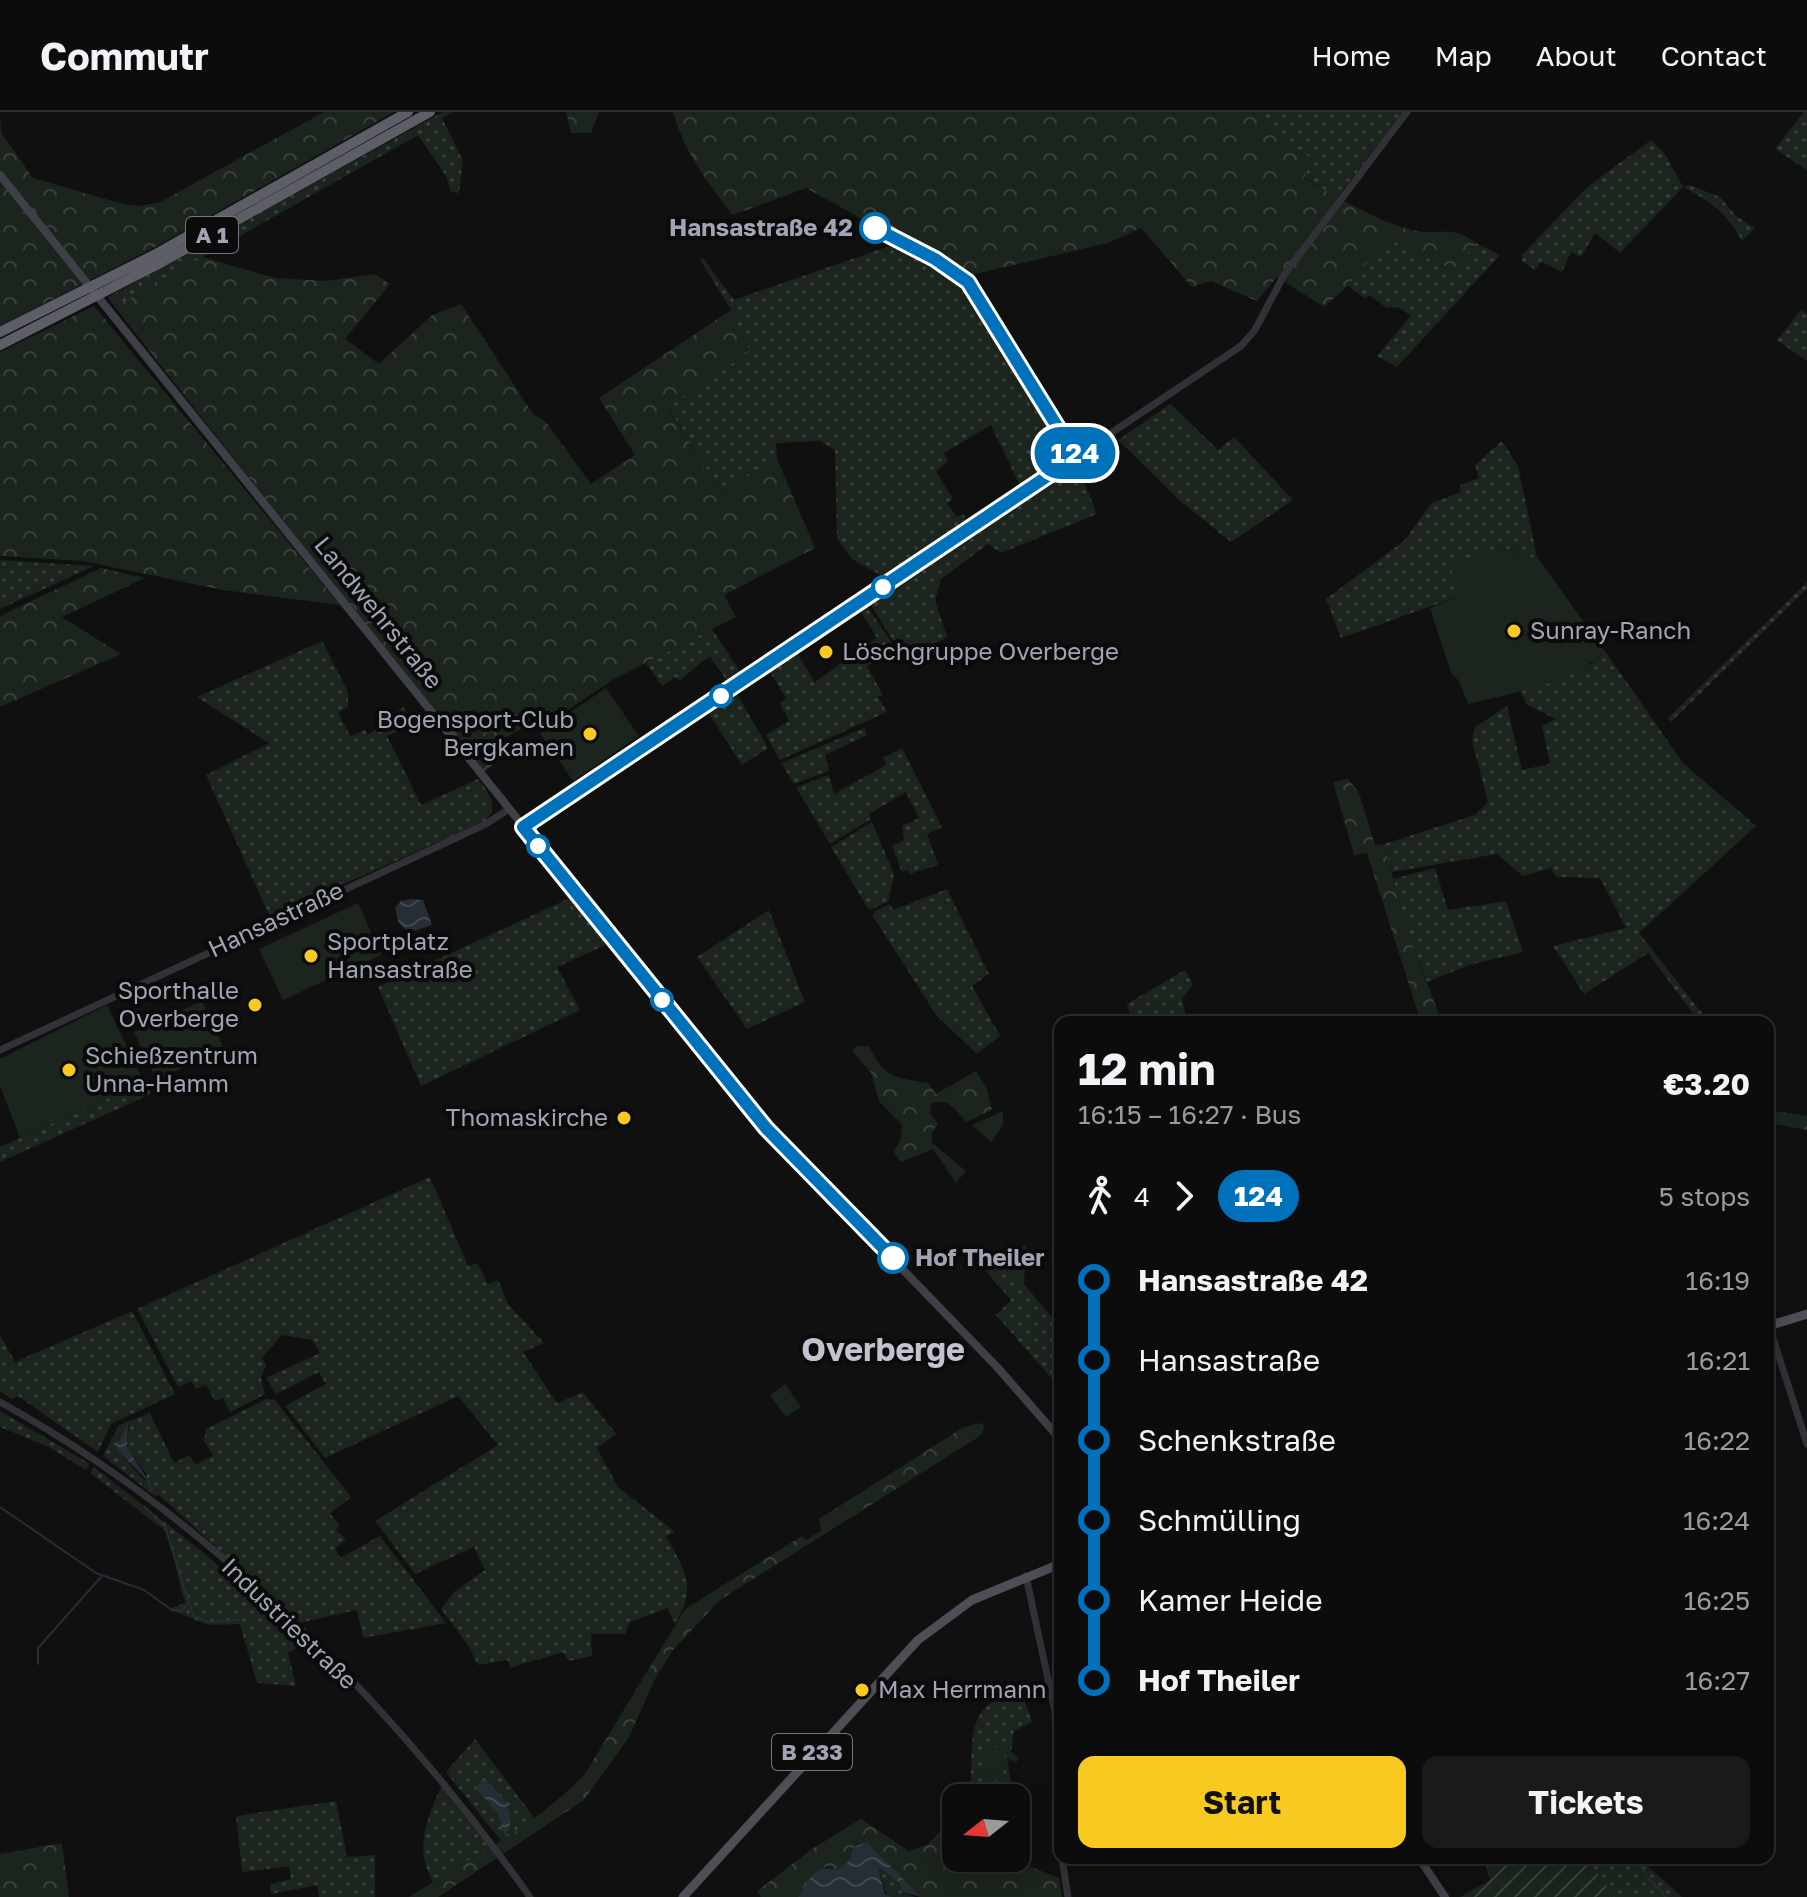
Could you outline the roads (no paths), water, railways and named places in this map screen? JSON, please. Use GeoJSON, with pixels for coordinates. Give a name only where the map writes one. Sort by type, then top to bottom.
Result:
{"type":"FeatureCollection","features":[{"type":"Feature","properties":{"kind":"highway","name":"A 1"},"geometry":{"type":"LineString","coordinates":[[0,332],[154,255],[408,112]]}},
{"type":"Feature","properties":{"kind":"highway","name":"A 1"},"geometry":{"type":"LineString","coordinates":[[0,345],[162,262],[430,112]]}},
{"type":"Feature","properties":{"kind":"main road","name":"Landwehrstraße"},"geometry":{"type":"LineString","coordinates":[[0,175],[772,1136],[998,1368],[1054,1432]]}},
{"type":"Feature","properties":{"kind":"main road"},"geometry":{"type":"LineString","coordinates":[[1774,1324],[1807,1314]]}},
{"type":"Feature","properties":{"kind":"main road","name":"B 233"},"geometry":{"type":"LineString","coordinates":[[683,1897],[918,1640],[972,1600],[1054,1566]]}},
{"type":"Feature","properties":{"kind":"main road"},"geometry":{"type":"LineString","coordinates":[[1423,1864],[1445,1897]]}},
{"type":"Feature","properties":{"kind":"street"},"geometry":{"type":"LineString","coordinates":[[523,827],[1237,349],[1255,330],[1278,283],[1407,112]]}},
{"type":"Feature","properties":{"kind":"street","name":"Hansastraße"},"geometry":{"type":"LineString","coordinates":[[0,1050],[486,824],[509,809]]}},
{"type":"Feature","properties":{"kind":"street"},"geometry":{"type":"LineString","coordinates":[[1774,1342],[1807,1444]]}},
{"type":"Feature","properties":{"kind":"street","name":"Industriestraße"},"geometry":{"type":"LineString","coordinates":[[1,1402],[133,1486],[254,1588],[414,1748],[487,1836],[530,1897]]}},
{"type":"Feature","properties":{"kind":"street"},"geometry":{"type":"LineString","coordinates":[[1026,1576],[1054,1703]]}},
{"type":"Feature","properties":{"kind":"street"},"geometry":{"type":"LineString","coordinates":[[1063,1864],[1068,1897]]}},
{"type":"Feature","properties":{"kind":"water"},"geometry":{"type":"Polygon","coordinates":[[[423,900],[432,925],[408,933],[398,921],[395,908],[401,901],[423,900]]]}},
{"type":"Feature","properties":{"kind":"water"},"geometry":{"type":"Polygon","coordinates":[[[128,1423],[127,1447],[150,1483],[116,1449],[128,1423]]]}},
{"type":"Feature","properties":{"kind":"water"},"geometry":{"type":"Polygon","coordinates":[[[484,1778],[502,1797],[509,1812],[509,1828],[505,1836],[497,1812],[476,1789],[484,1778]]]}},
{"type":"Feature","properties":{"kind":"water"},"geometry":{"type":"Polygon","coordinates":[[[867,1842],[921,1897],[903,1892],[900,1883],[877,1866],[885,1894],[892,1897],[798,1897],[814,1874],[823,1869],[838,1870],[849,1861],[854,1847],[867,1842]]]}},
{"type":"Feature","properties":{"kind":"waterway"},"geometry":{"type":"LineString","coordinates":[[148,1481],[152,1491]]}},
{"type":"Feature","properties":{"kind":"waterway"},"geometry":{"type":"LineString","coordinates":[[144,1506],[165,1527],[193,1615],[207,1622],[239,1620]]}},
{"type":"Feature","properties":{"kind":"waterway"},"geometry":{"type":"LineString","coordinates":[[0,1507],[96,1573],[144,1590],[172,1610],[181,1611],[189,1602]]}},
{"type":"Feature","properties":{"kind":"waterway"},"geometry":{"type":"LineString","coordinates":[[38,1664],[38,1648],[101,1577]]}},
{"type":"Feature","properties":{"kind":"waterway"},"geometry":{"type":"LineString","coordinates":[[1639,1864],[1644,1872]]}},
{"type":"Feature","properties":{"kind":"waterway"},"geometry":{"type":"LineString","coordinates":[[1647,1877],[1666,1897]]}},
{"type":"Feature","properties":{"kind":"place","name":"Hansastraße 42"},"geometry":{"type":"Point","coordinates":[875,228]}},
{"type":"Feature","properties":{"kind":"place","name":"Sunray-Ranch"},"geometry":{"type":"Point","coordinates":[1514,631]}},
{"type":"Feature","properties":{"kind":"place","name":"Löschgruppe Overberge"},"geometry":{"type":"Point","coordinates":[826,652]}},
{"type":"Feature","properties":{"kind":"place","name":"Bogensport-Club Bergkamen"},"geometry":{"type":"Point","coordinates":[590,734]}},
{"type":"Feature","properties":{"kind":"place","name":"Sportplatz Hansastraße"},"geometry":{"type":"Point","coordinates":[311,956]}},
{"type":"Feature","properties":{"kind":"place","name":"Sporthalle Overberge"},"geometry":{"type":"Point","coordinates":[255,1005]}},
{"type":"Feature","properties":{"kind":"place","name":"Schießzentrum Unna-Hamm"},"geometry":{"type":"Point","coordinates":[69,1070]}},
{"type":"Feature","properties":{"kind":"place","name":"Thomaskirche"},"geometry":{"type":"Point","coordinates":[624,1118]}},
{"type":"Feature","properties":{"kind":"place","name":"Hof Theiler"},"geometry":{"type":"Point","coordinates":[893,1258]}},
{"type":"Feature","properties":{"kind":"place","name":"Max Herrmann"},"geometry":{"type":"Point","coordinates":[862,1690]}},
{"type":"Feature","properties":{"kind":"district","name":"Overberge"},"geometry":{"type":"Point","coordinates":[883,1350]}}]}
